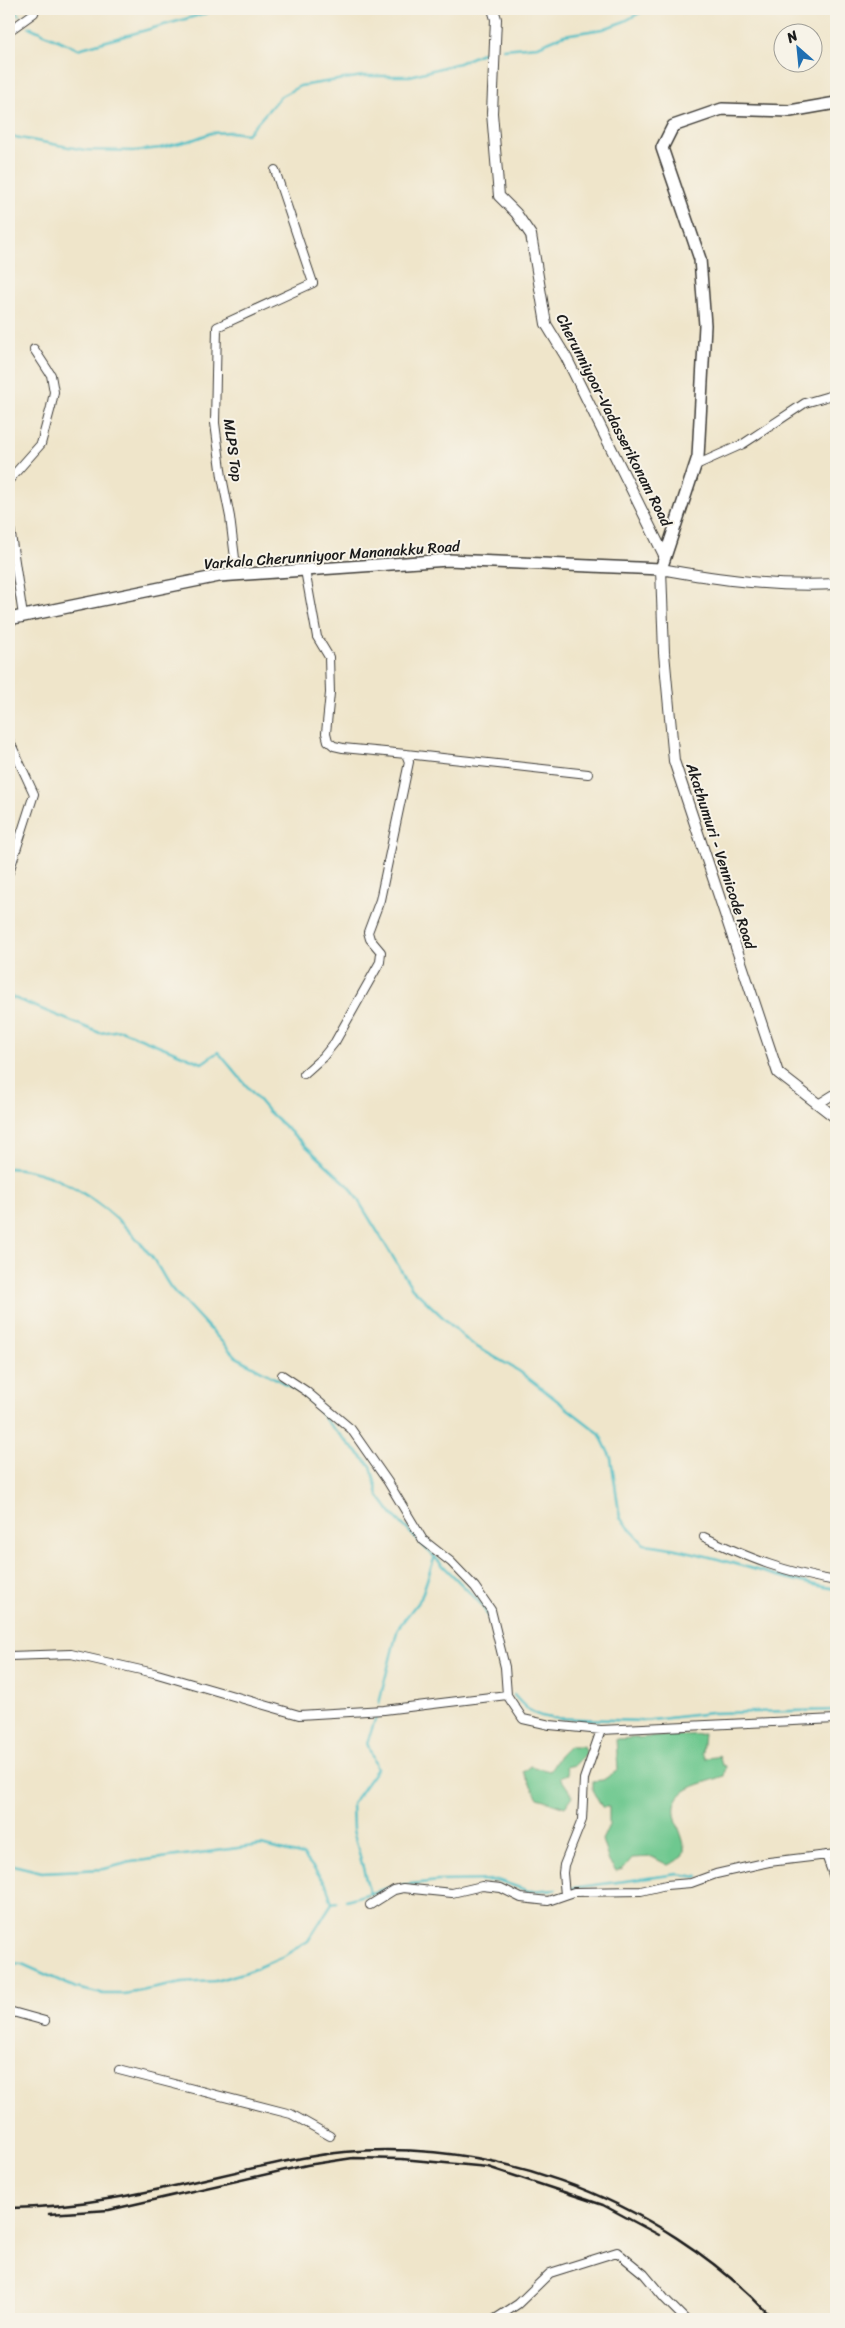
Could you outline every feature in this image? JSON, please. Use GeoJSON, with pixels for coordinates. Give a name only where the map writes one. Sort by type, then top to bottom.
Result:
{"type":"FeatureCollection","features":[{"type":"Feature","properties":{"kind":"main road"},"geometry":{"type":"LineString","coordinates":[[661,569],[696,465],[705,324],[700,259],[662,148],[674,126],[722,109],[790,110],[836,103]]}},
{"type":"Feature","properties":{"kind":"main road","name":"Varkala Cherunniyoor Mananakku Road"},"geometry":{"type":"LineString","coordinates":[[9,619],[219,576],[448,560],[661,569]]}},
{"type":"Feature","properties":{"kind":"street"},"geometry":{"type":"LineString","coordinates":[[9,32],[34,13],[36,9]]}},
{"type":"Feature","properties":{"kind":"street","name":"Cherunniyoor-Vadasserikonam Road"},"geometry":{"type":"LineString","coordinates":[[493,9],[496,19],[492,112],[499,196],[516,213],[531,234],[546,324],[566,357],[665,556]]}},
{"type":"Feature","properties":{"kind":"street","name":"MLPS Top"},"geometry":{"type":"LineString","coordinates":[[237,575],[230,517],[214,423],[217,327],[313,282],[275,170]]}},
{"type":"Feature","properties":{"kind":"street"},"geometry":{"type":"LineString","coordinates":[[9,480],[41,444],[54,392],[51,375],[34,348]]}},
{"type":"Feature","properties":{"kind":"street"},"geometry":{"type":"LineString","coordinates":[[696,465],[743,444],[805,402],[836,394]]}},
{"type":"Feature","properties":{"kind":"street"},"geometry":{"type":"LineString","coordinates":[[9,521],[23,616]]}},
{"type":"Feature","properties":{"kind":"street","name":"Varkala Cherunniyoor Mananakku Road"},"geometry":{"type":"LineString","coordinates":[[661,569],[725,581],[800,585],[836,584]]}},
{"type":"Feature","properties":{"kind":"street","name":"Akathumuri - Vennicode Road"},"geometry":{"type":"LineString","coordinates":[[661,569],[664,653],[674,761],[778,1073],[836,1118]]}},
{"type":"Feature","properties":{"kind":"street"},"geometry":{"type":"LineString","coordinates":[[305,570],[310,611],[317,637],[329,657],[330,693],[326,732],[328,741],[334,746],[588,774]]}},
{"type":"Feature","properties":{"kind":"street"},"geometry":{"type":"LineString","coordinates":[[9,740],[34,794],[9,872]]}},
{"type":"Feature","properties":{"kind":"street"},"geometry":{"type":"LineString","coordinates":[[304,1074],[323,1057],[335,1042],[380,962],[381,952],[370,939],[368,932],[380,900],[394,838],[409,762],[406,754]]}},
{"type":"Feature","properties":{"kind":"street"},"geometry":{"type":"LineString","coordinates":[[820,1104],[836,1093]]}},
{"type":"Feature","properties":{"kind":"street"},"geometry":{"type":"LineString","coordinates":[[282,1375],[306,1390],[351,1429],[388,1482],[423,1540],[451,1562],[475,1587],[491,1610],[505,1667],[507,1695],[524,1719],[550,1725],[601,1730],[836,1719]]}},
{"type":"Feature","properties":{"kind":"street"},"geometry":{"type":"LineString","coordinates":[[704,1537],[750,1559],[787,1572],[836,1581]]}},
{"type":"Feature","properties":{"kind":"street"},"geometry":{"type":"LineString","coordinates":[[9,1656],[71,1654],[154,1673],[299,1715],[384,1710],[507,1695]]}},
{"type":"Feature","properties":{"kind":"street"},"geometry":{"type":"LineString","coordinates":[[565,1895],[562,1873],[582,1820],[584,1779],[601,1730]]}},
{"type":"Feature","properties":{"kind":"street"},"geometry":{"type":"LineString","coordinates":[[370,1905],[394,1890],[403,1888],[452,1893],[482,1886],[501,1888],[521,1898],[538,1901],[548,1901],[574,1892],[641,1891],[666,1885],[691,1883],[716,1874],[769,1862],[836,1854]]}},
{"type":"Feature","properties":{"kind":"street"},"geometry":{"type":"LineString","coordinates":[[826,1855],[836,1883]]}},
{"type":"Feature","properties":{"kind":"street"},"geometry":{"type":"LineString","coordinates":[[9,2011],[44,2021]]}},
{"type":"Feature","properties":{"kind":"street"},"geometry":{"type":"LineString","coordinates":[[119,2070],[291,2114],[330,2136]]}},
{"type":"Feature","properties":{"kind":"street"},"geometry":{"type":"LineString","coordinates":[[495,2319],[518,2304],[550,2273],[617,2252],[644,2274],[664,2299],[685,2319]]}},
{"type":"Feature","properties":{"kind":"green space"},"geometry":{"type":"Polygon","coordinates":[[[704,1734],[702,1753],[705,1758],[719,1755],[722,1765],[726,1766],[724,1776],[699,1784],[685,1791],[677,1801],[675,1811],[684,1851],[679,1859],[668,1865],[652,1857],[632,1858],[623,1869],[616,1871],[609,1862],[602,1840],[609,1825],[609,1807],[602,1807],[592,1789],[592,1781],[603,1780],[618,1770],[616,1739],[704,1734]]]}},
{"type":"Feature","properties":{"kind":"green space"},"geometry":{"type":"Polygon","coordinates":[[[569,1746],[583,1746],[586,1753],[575,1765],[566,1767],[568,1774],[560,1777],[573,1796],[565,1807],[538,1798],[523,1772],[530,1766],[550,1771],[560,1755],[569,1746]]]}},
{"type":"Feature","properties":{"kind":"waterway"},"geometry":{"type":"LineString","coordinates":[[14,9],[19,15]]}},
{"type":"Feature","properties":{"kind":"waterway"},"geometry":{"type":"LineString","coordinates":[[29,27],[78,49],[207,13],[212,9]]}},
{"type":"Feature","properties":{"kind":"waterway"},"geometry":{"type":"LineString","coordinates":[[503,49],[538,46],[564,35],[603,29],[625,21],[647,9]]}},
{"type":"Feature","properties":{"kind":"waterway"},"geometry":{"type":"LineString","coordinates":[[9,136],[85,150],[135,151],[160,148],[211,133],[231,132],[247,134],[281,96],[300,86],[363,76],[410,76],[459,63],[489,50]]}},
{"type":"Feature","properties":{"kind":"waterway"},"geometry":{"type":"LineString","coordinates":[[9,996],[100,1033],[121,1030],[202,1063],[218,1052],[268,1111],[350,1187],[412,1288],[470,1343],[519,1371],[599,1433],[611,1458],[620,1518],[644,1544],[693,1553],[788,1579],[836,1589]]}},
{"type":"Feature","properties":{"kind":"waterway"},"geometry":{"type":"LineString","coordinates":[[9,1168],[30,1171],[50,1177],[70,1186],[107,1210],[138,1240],[155,1261],[172,1290],[236,1357],[302,1393],[317,1408],[327,1422],[371,1466],[378,1495],[392,1514],[482,1605],[490,1621]]}},
{"type":"Feature","properties":{"kind":"waterway"},"geometry":{"type":"LineString","coordinates":[[379,1703],[398,1628],[421,1598],[435,1556]]}},
{"type":"Feature","properties":{"kind":"waterway"},"geometry":{"type":"LineString","coordinates":[[497,1651],[502,1670]]}},
{"type":"Feature","properties":{"kind":"waterway"},"geometry":{"type":"LineString","coordinates":[[514,1695],[530,1711],[540,1716],[552,1718],[643,1721],[711,1713],[836,1710]]}},
{"type":"Feature","properties":{"kind":"waterway"},"geometry":{"type":"LineString","coordinates":[[370,1894],[353,1830],[352,1804],[377,1769],[367,1743],[376,1717]]}},
{"type":"Feature","properties":{"kind":"waterway"},"geometry":{"type":"LineString","coordinates":[[9,1864],[42,1872],[104,1869],[131,1862],[261,1845],[304,1856],[326,1884],[332,1903],[337,1902]]}},
{"type":"Feature","properties":{"kind":"waterway"},"geometry":{"type":"LineString","coordinates":[[786,1856],[836,1850]]}},
{"type":"Feature","properties":{"kind":"waterway"},"geometry":{"type":"LineString","coordinates":[[572,1888],[678,1874],[698,1877]]}},
{"type":"Feature","properties":{"kind":"waterway"},"geometry":{"type":"LineString","coordinates":[[402,1885],[438,1881],[497,1880],[529,1891],[556,1889]]}},
{"type":"Feature","properties":{"kind":"waterway"},"geometry":{"type":"LineString","coordinates":[[346,1900],[392,1887]]}},
{"type":"Feature","properties":{"kind":"waterway"},"geometry":{"type":"LineString","coordinates":[[9,1963],[22,1964],[76,1988],[102,1994],[125,1994],[182,1983],[215,1981],[247,1972],[282,1957],[308,1941],[332,1903]]}},
{"type":"Feature","properties":{"kind":"railway"},"geometry":{"type":"LineString","coordinates":[[9,2208],[47,2207],[122,2197],[308,2157],[371,2150],[435,2152],[498,2163],[560,2181],[620,2206],[676,2238],[728,2275],[773,2319]]}},
{"type":"Feature","properties":{"kind":"railway"},"geometry":{"type":"LineString","coordinates":[[49,2214],[109,2210],[307,2165],[353,2158],[402,2159],[488,2167],[603,2205],[659,2235]]}}]}
